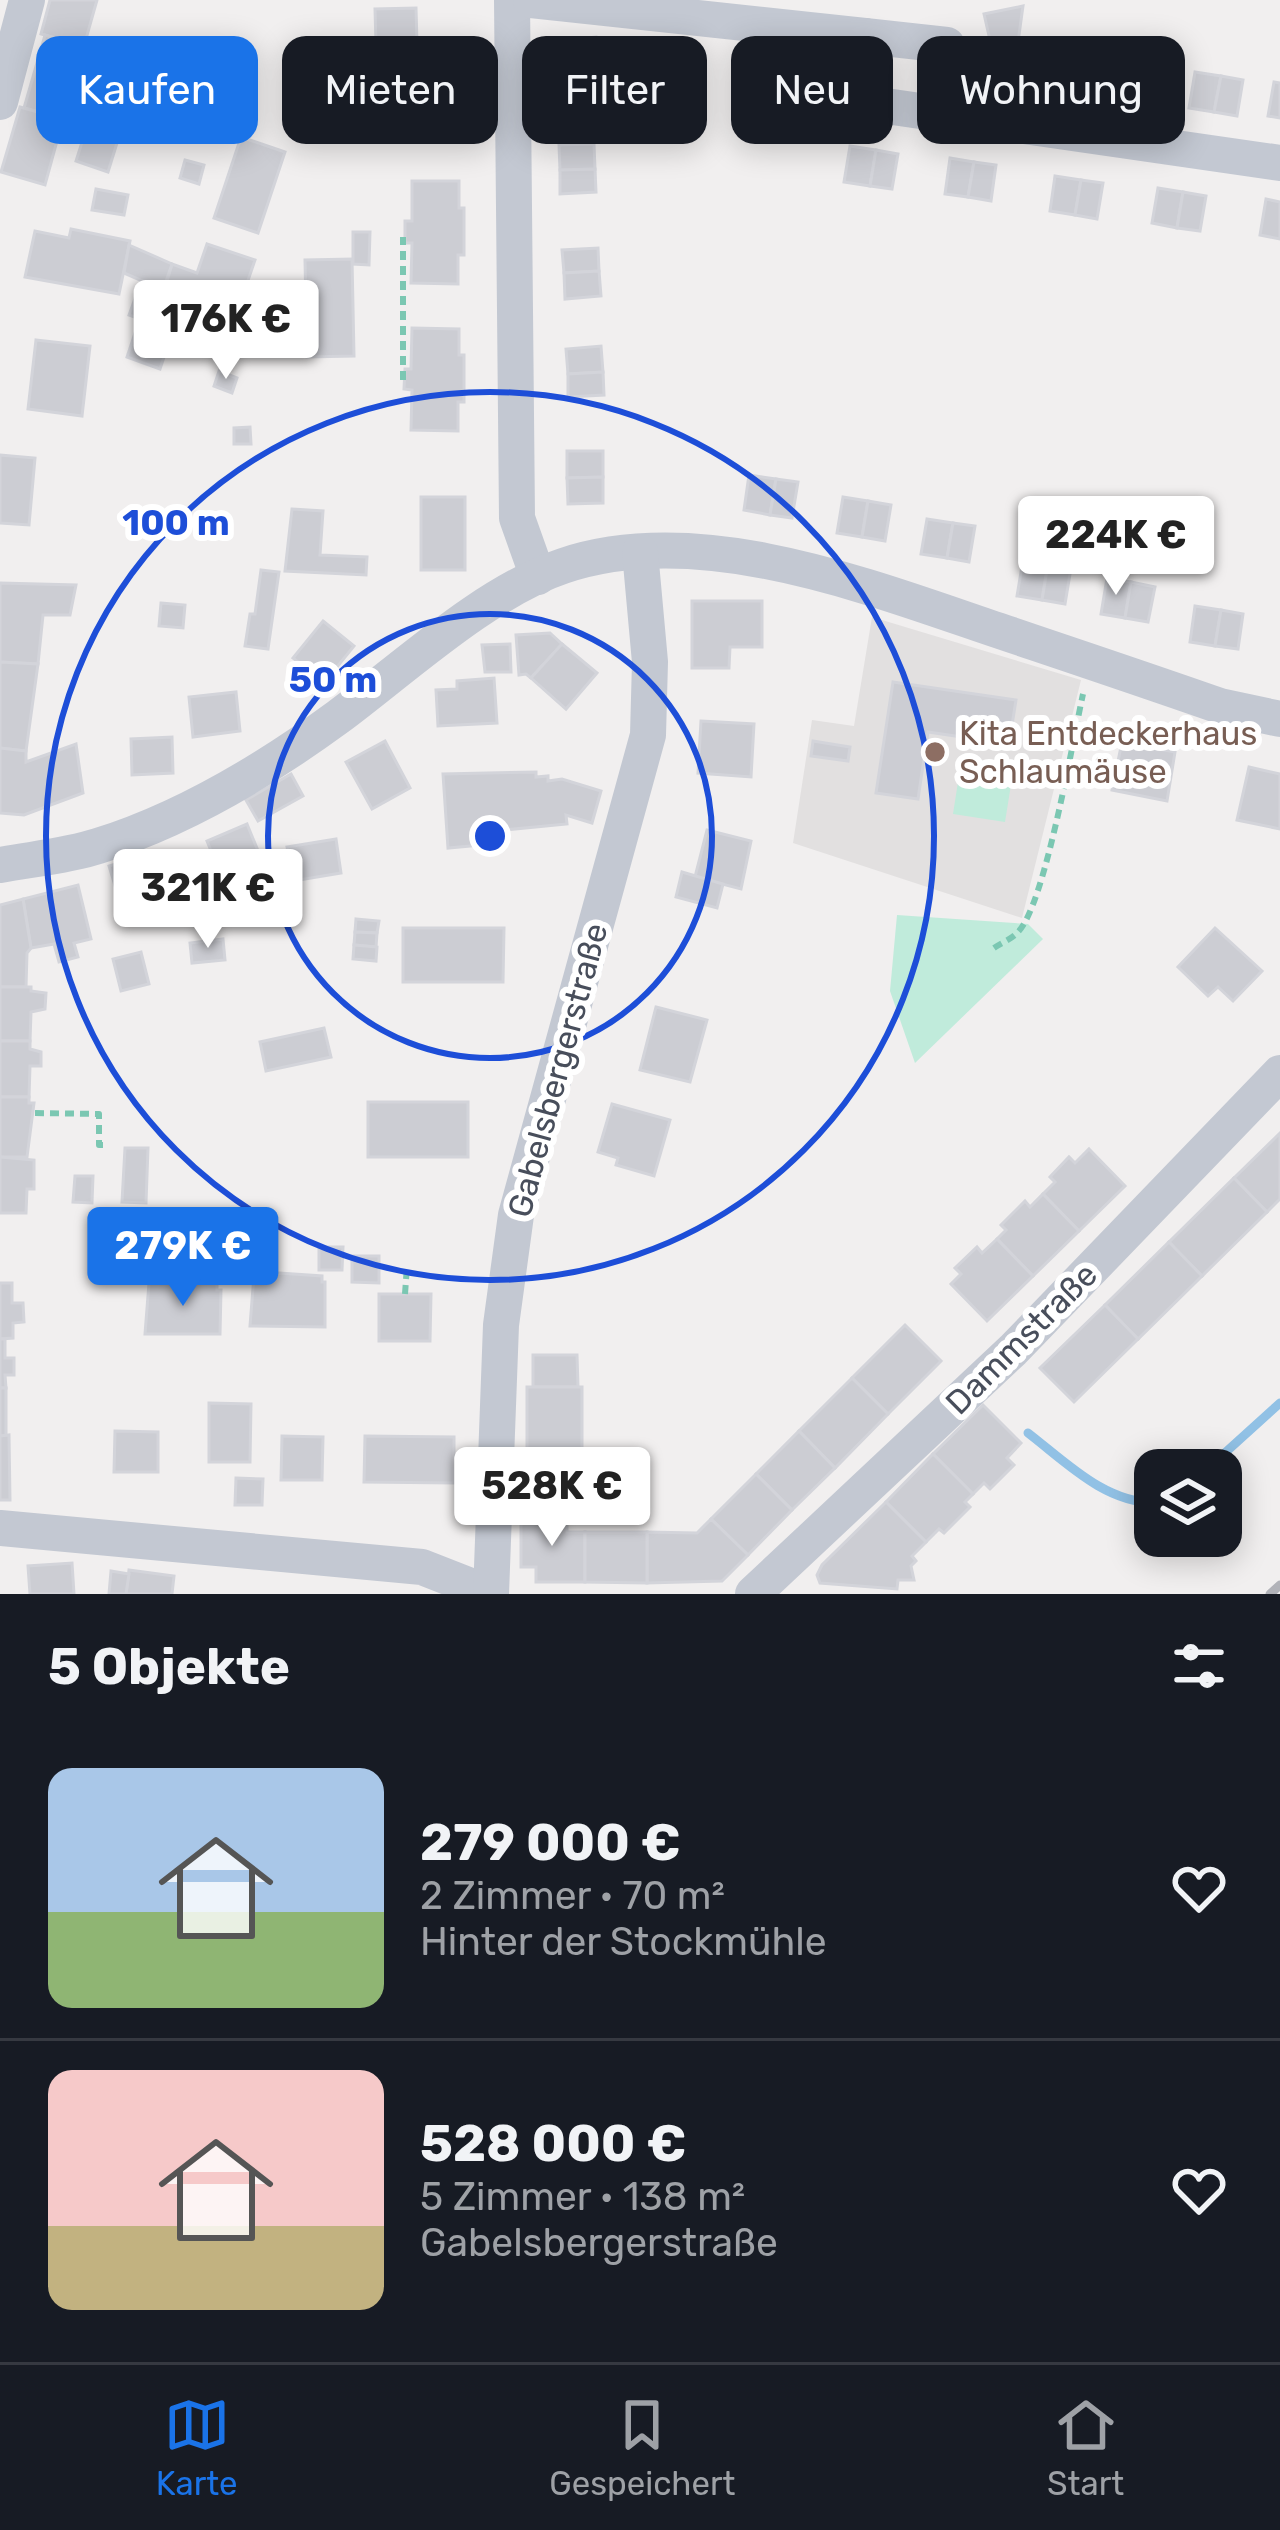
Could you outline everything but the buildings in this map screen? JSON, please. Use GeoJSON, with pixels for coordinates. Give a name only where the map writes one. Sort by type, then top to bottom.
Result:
{"type":"FeatureCollection","features":[{"type":"Feature","properties":{"kind":"street"},"geometry":{"type":"LineString","coordinates":[[0,101],[27,0]]}},
{"type":"Feature","properties":{"kind":"street"},"geometry":{"type":"LineString","coordinates":[[512,0],[517,518],[538,577]]}},
{"type":"Feature","properties":{"kind":"street"},"geometry":{"type":"LineString","coordinates":[[532,0],[865,36]]}},
{"type":"Feature","properties":{"kind":"street"},"geometry":{"type":"LineString","coordinates":[[1150,144],[1280,163]]}},
{"type":"Feature","properties":{"kind":"street"},"geometry":{"type":"LineString","coordinates":[[0,865],[95,847],[188,808],[316,732],[461,621],[538,577],[566,565],[640,552],[726,554],[830,574],[1220,706],[1280,719]]}},
{"type":"Feature","properties":{"kind":"street","name":"Gabelsbergerstraße"},"geometry":{"type":"LineString","coordinates":[[491,1594],[501,1324],[516,1215],[648,735],[650,662],[640,552]]}},
{"type":"Feature","properties":{"kind":"street","name":"Dammstraße"},"geometry":{"type":"LineString","coordinates":[[753,1594],[1013,1350],[1280,1073]]}},
{"type":"Feature","properties":{"kind":"street"},"geometry":{"type":"LineString","coordinates":[[0,1528],[422,1567],[491,1594]]}},
{"type":"Feature","properties":{"kind":"path"},"geometry":{"type":"LineString","coordinates":[[403,380],[404,237]]}},
{"type":"Feature","properties":{"kind":"path"},"geometry":{"type":"LineString","coordinates":[[994,948],[1018,932],[1034,898],[1059,808],[1089,661]]}},
{"type":"Feature","properties":{"kind":"path"},"geometry":{"type":"LineString","coordinates":[[34,1113],[99,1114],[99,1145],[107,1145]]}},
{"type":"Feature","properties":{"kind":"path"},"geometry":{"type":"LineString","coordinates":[[182,1252],[183,1281]]}},
{"type":"Feature","properties":{"kind":"path"},"geometry":{"type":"LineString","coordinates":[[405,1294],[407,1265]]}},
{"type":"Feature","properties":{"kind":"shaded area","name":"Kita Entdeckerhaus Schlaumäuse"},"geometry":{"type":"Polygon","coordinates":[[[872,617],[1081,680],[1022,918],[793,843],[812,720],[854,726],[872,617]]]}},
{"type":"Feature","properties":{"kind":"green space"},"geometry":{"type":"Polygon","coordinates":[[[968,759],[1014,766],[1005,822],[953,814],[968,759]]]}},
{"type":"Feature","properties":{"kind":"green space"},"geometry":{"type":"Polygon","coordinates":[[[897,915],[1028,924],[1043,939],[915,1063],[890,991],[897,915]]]}},
{"type":"Feature","properties":{"kind":"waterway"},"geometry":{"type":"LineString","coordinates":[[1229,1449],[1280,1403]]}},
{"type":"Feature","properties":{"kind":"waterway"},"geometry":{"type":"LineString","coordinates":[[1028,1433],[1103,1488],[1134,1500]]}},
{"type":"Feature","properties":{"kind":"railway"},"geometry":{"type":"LineString","coordinates":[[1270,1594],[1280,1585]]}},
{"type":"Feature","properties":{"kind":"place","name":"Kita Entdeckerhaus Schlaumäuse"},"geometry":{"type":"Point","coordinates":[935,752]}}]}
